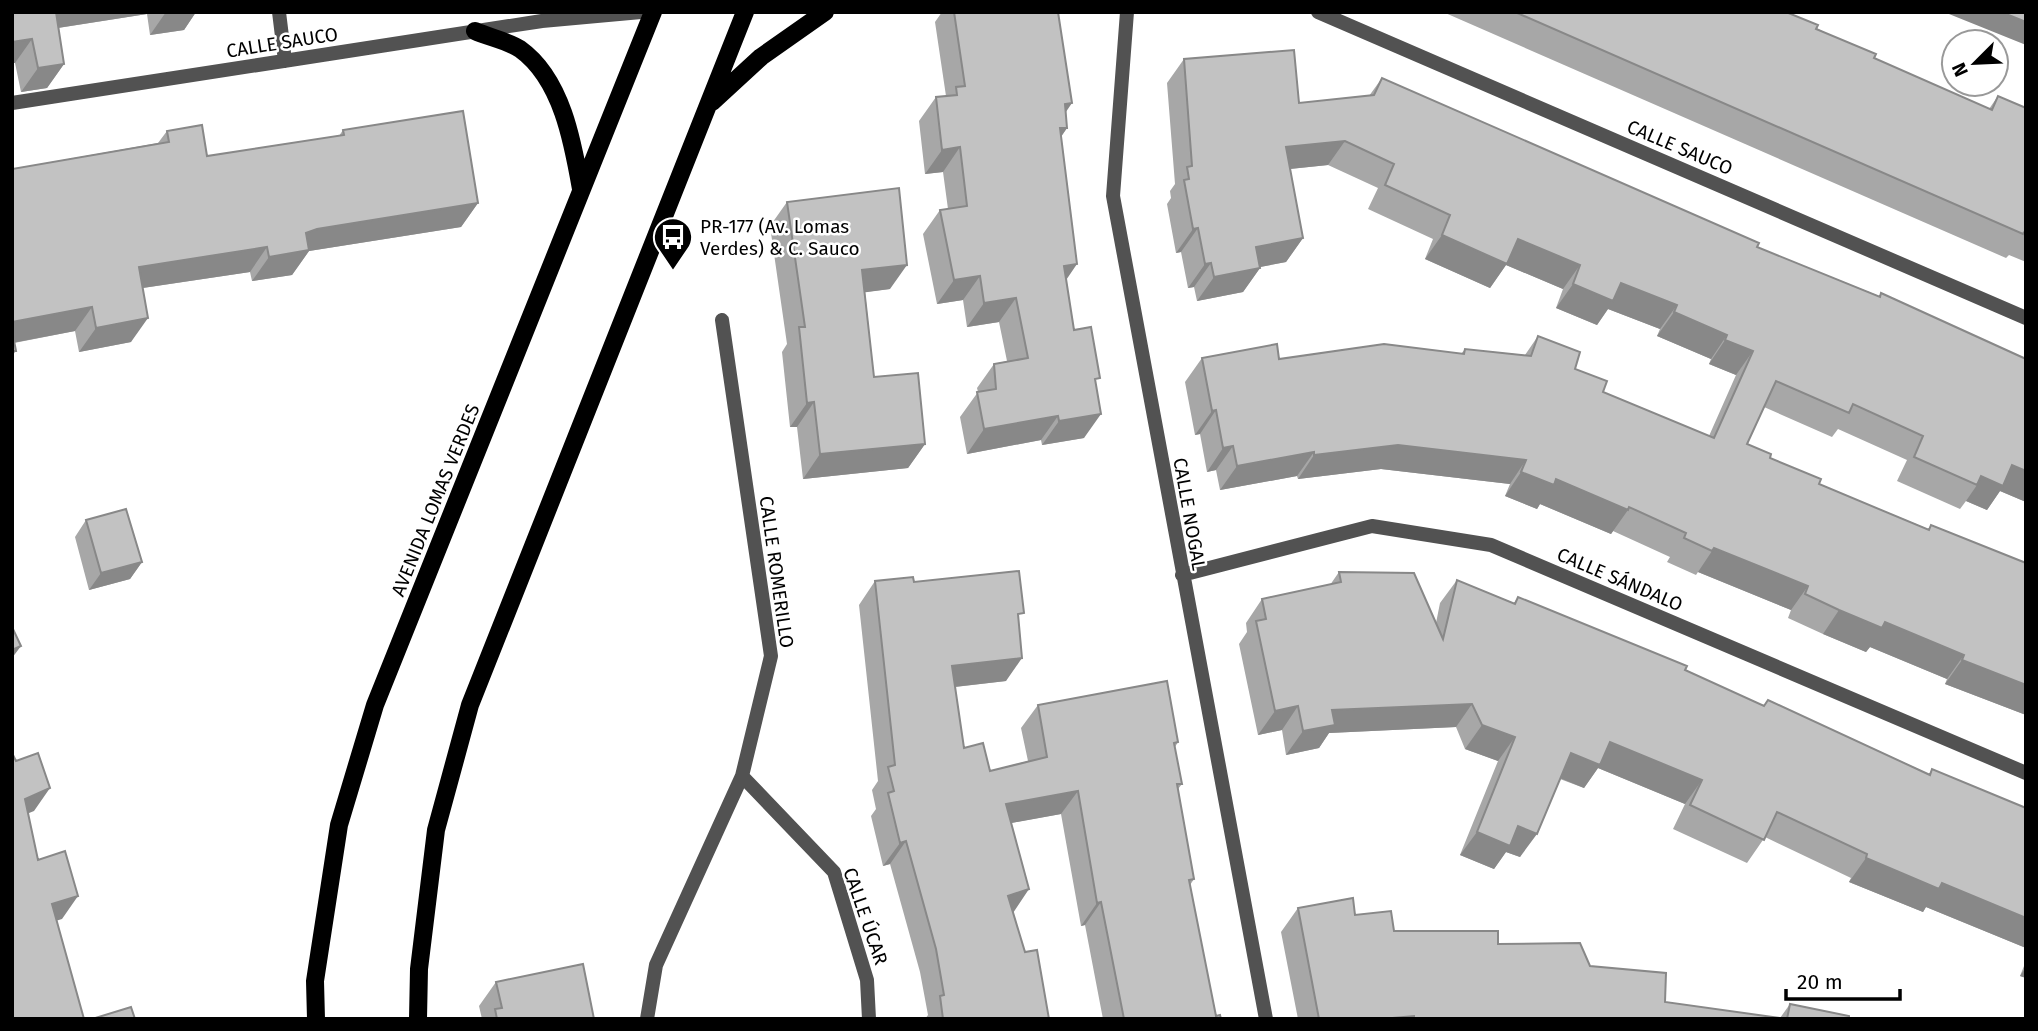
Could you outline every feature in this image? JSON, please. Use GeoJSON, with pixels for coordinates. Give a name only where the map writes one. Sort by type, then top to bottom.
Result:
{"type":"FeatureCollection","features":[{"type":"Feature","properties":{"kind":"main road","name":"AVENIDA LOMAS VERDES"},"geometry":{"type":"LineString","coordinates":[[316,1019],[315,981],[339,825],[375,705],[653,12]]}},
{"type":"Feature","properties":{"kind":"main road"},"geometry":{"type":"LineString","coordinates":[[418,1019],[419,969],[436,830],[470,705],[745,12]]}},
{"type":"Feature","properties":{"kind":"main road"},"geometry":{"type":"LineString","coordinates":[[707,107],[761,57],[825,12]]}},
{"type":"Feature","properties":{"kind":"main road"},"geometry":{"type":"LineString","coordinates":[[475,31],[520,49],[549,81],[570,127],[582,189]]}},
{"type":"Feature","properties":{"kind":"street"},"geometry":{"type":"LineString","coordinates":[[279,12],[285,61]]}},
{"type":"Feature","properties":{"kind":"street","name":"CALLE SAUCO"},"geometry":{"type":"LineString","coordinates":[[12,103],[542,21],[641,12]]}},
{"type":"Feature","properties":{"kind":"street","name":"CALLE NOGAL"},"geometry":{"type":"LineString","coordinates":[[1127,12],[1113,196],[1266,1019]]}},
{"type":"Feature","properties":{"kind":"street","name":"CALLE SAUCO"},"geometry":{"type":"LineString","coordinates":[[1318,12],[2026,318]]}},
{"type":"Feature","properties":{"kind":"street","name":"CALLE ROMERILLO"},"geometry":{"type":"LineString","coordinates":[[647,1019],[656,965],[742,776],[771,656],[722,320]]}},
{"type":"Feature","properties":{"kind":"street","name":"CALLE SÁNDALO"},"geometry":{"type":"LineString","coordinates":[[1182,575],[1372,526],[1491,545],[2026,773]]}},
{"type":"Feature","properties":{"kind":"street","name":"CALLE ÚCAR"},"geometry":{"type":"LineString","coordinates":[[742,776],[835,872],[867,980],[869,1019]]}},
{"type":"Feature","properties":{"kind":"building"},"geometry":{"type":"Polygon","coordinates":[[[12,12],[56,12],[64,64],[38,68],[32,39],[12,42],[12,12]]]}},
{"type":"Feature","properties":{"kind":"building"},"geometry":{"type":"Polygon","coordinates":[[[954,12],[1058,12],[1072,103],[1065,104],[1067,128],[1060,128],[1077,264],[1064,266],[1074,330],[1091,327],[1100,378],[1095,379],[1101,414],[1059,421],[1058,416],[984,429],[977,392],[996,389],[994,364],[1028,358],[1016,298],[984,303],[980,276],[954,280],[940,210],[967,206],[960,147],[942,150],[936,97],[957,95],[956,87],[965,86],[954,12]]]}},
{"type":"Feature","properties":{"kind":"building"},"geometry":{"type":"Polygon","coordinates":[[[1515,12],[1786,12],[1818,25],[1816,29],[1876,54],[1874,58],[1940,87],[1940,98],[1965,98],[1992,110],[1997,98],[2003,98],[2026,108],[2026,231],[2023,234],[1515,12]]]}},
{"type":"Feature","properties":{"kind":"building"},"geometry":{"type":"Polygon","coordinates":[[[2001,12],[2026,12],[2026,22],[2001,12]]]}},
{"type":"Feature","properties":{"kind":"building"},"geometry":{"type":"Polygon","coordinates":[[[1294,50],[1299,103],[1374,95],[1382,78],[1759,243],[1757,247],[1880,297],[1881,293],[2026,359],[2026,471],[2012,465],[2003,486],[1981,476],[1977,485],[1914,457],[1923,436],[1853,404],[1849,413],[1776,381],[1747,444],[1771,454],[1770,458],[1821,479],[1819,484],[1929,530],[1931,525],[2026,563],[2026,685],[1962,660],[1964,655],[1885,622],[1882,628],[1839,610],[1805,594],[1808,586],[1714,548],[1712,551],[1684,538],[1686,533],[1629,507],[1628,510],[1556,479],[1554,485],[1521,472],[1526,460],[1398,445],[1314,455],[1314,452],[1237,466],[1233,446],[1223,448],[1216,410],[1212,411],[1202,358],[1277,344],[1279,359],[1384,344],[1464,354],[1465,349],[1531,356],[1538,336],[1580,352],[1575,369],[1607,381],[1603,392],[1714,438],[1753,351],[1725,340],[1727,335],[1674,312],[1677,305],[1621,283],[1613,301],[1573,284],[1580,265],[1518,239],[1507,264],[1442,235],[1450,215],[1385,185],[1394,164],[1345,141],[1286,147],[1303,238],[1256,247],[1260,268],[1214,277],[1211,263],[1205,264],[1198,228],[1193,229],[1184,180],[1189,179],[1187,167],[1192,166],[1184,59],[1294,50]]]}},
{"type":"Feature","properties":{"kind":"building"},"geometry":{"type":"Polygon","coordinates":[[[463,111],[478,203],[317,229],[306,233],[309,250],[269,257],[267,247],[139,267],[148,318],[96,328],[92,307],[12,322],[12,169],[169,142],[167,131],[202,125],[207,156],[344,135],[343,130],[463,111]]]}},
{"type":"Feature","properties":{"kind":"building"},"geometry":{"type":"Polygon","coordinates":[[[899,188],[907,265],[862,270],[874,377],[918,373],[925,444],[820,454],[814,402],[807,403],[799,327],[805,327],[787,202],[899,188]]]}},
{"type":"Feature","properties":{"kind":"building"},"geometry":{"type":"Polygon","coordinates":[[[12,330],[16,351],[12,351],[12,330]]]}},
{"type":"Feature","properties":{"kind":"building"},"geometry":{"type":"Polygon","coordinates":[[[126,509],[142,562],[101,573],[86,520],[126,509]]]}},
{"type":"Feature","properties":{"kind":"building"},"geometry":{"type":"Polygon","coordinates":[[[1019,571],[1024,613],[1018,614],[1022,658],[952,666],[964,748],[983,743],[990,771],[1047,757],[1038,705],[1167,681],[1178,742],[1174,743],[1182,784],[1177,784],[1194,879],[1189,880],[1216,1016],[1220,1015],[1221,1019],[1124,1019],[1101,902],[1097,903],[1078,791],[1006,804],[1029,889],[1008,896],[1025,952],[1037,950],[1049,1019],[943,1019],[940,996],[944,995],[936,949],[906,841],[900,843],[888,793],[894,791],[888,767],[895,765],[875,581],[913,577],[914,582],[1019,571]]]}},
{"type":"Feature","properties":{"kind":"building"},"geometry":{"type":"Polygon","coordinates":[[[1339,572],[1414,573],[1443,639],[1457,580],[1515,604],[1518,597],[1687,666],[1685,670],[1764,706],[1768,700],[1930,775],[1932,769],[2026,808],[2026,918],[1942,883],[1939,889],[1866,858],[1867,854],[1777,812],[1764,840],[1690,805],[1702,780],[1610,742],[1600,765],[1571,753],[1537,834],[1518,826],[1510,846],[1477,832],[1515,737],[1482,725],[1472,704],[1332,710],[1335,725],[1303,731],[1298,706],[1275,711],[1256,621],[1266,619],[1262,599],[1341,582],[1339,572]]]}},
{"type":"Feature","properties":{"kind":"building"},"geometry":{"type":"Polygon","coordinates":[[[12,627],[21,646],[12,650],[12,627]]]}},
{"type":"Feature","properties":{"kind":"building"},"geometry":{"type":"Polygon","coordinates":[[[12,753],[16,761],[38,753],[50,788],[25,799],[38,860],[65,851],[78,896],[52,904],[84,1019],[12,1019],[12,753]]]}},
{"type":"Feature","properties":{"kind":"building"},"geometry":{"type":"Polygon","coordinates":[[[1353,898],[1355,915],[1391,911],[1394,931],[1498,931],[1498,944],[1580,943],[1590,966],[1666,973],[1665,1002],[1787,1019],[1414,1019],[1414,1016],[1319,1019],[1298,908],[1353,898]]]}},
{"type":"Feature","properties":{"kind":"building"},"geometry":{"type":"Polygon","coordinates":[[[583,964],[594,1019],[497,1019],[495,1009],[502,1008],[496,982],[583,964]]]}},
{"type":"Feature","properties":{"kind":"building"},"geometry":{"type":"Polygon","coordinates":[[[1790,1004],[1849,1016],[1849,1019],[1787,1019],[1790,1004]]]}},
{"type":"Feature","properties":{"kind":"building"},"geometry":{"type":"Polygon","coordinates":[[[131,1007],[135,1019],[92,1019],[131,1007]]]}},
{"type":"Feature","properties":{"kind":"place","name":"PR-177 (Av. Lomas Verdes) & C. Sauco"},"geometry":{"type":"Point","coordinates":[673,271]}}]}
